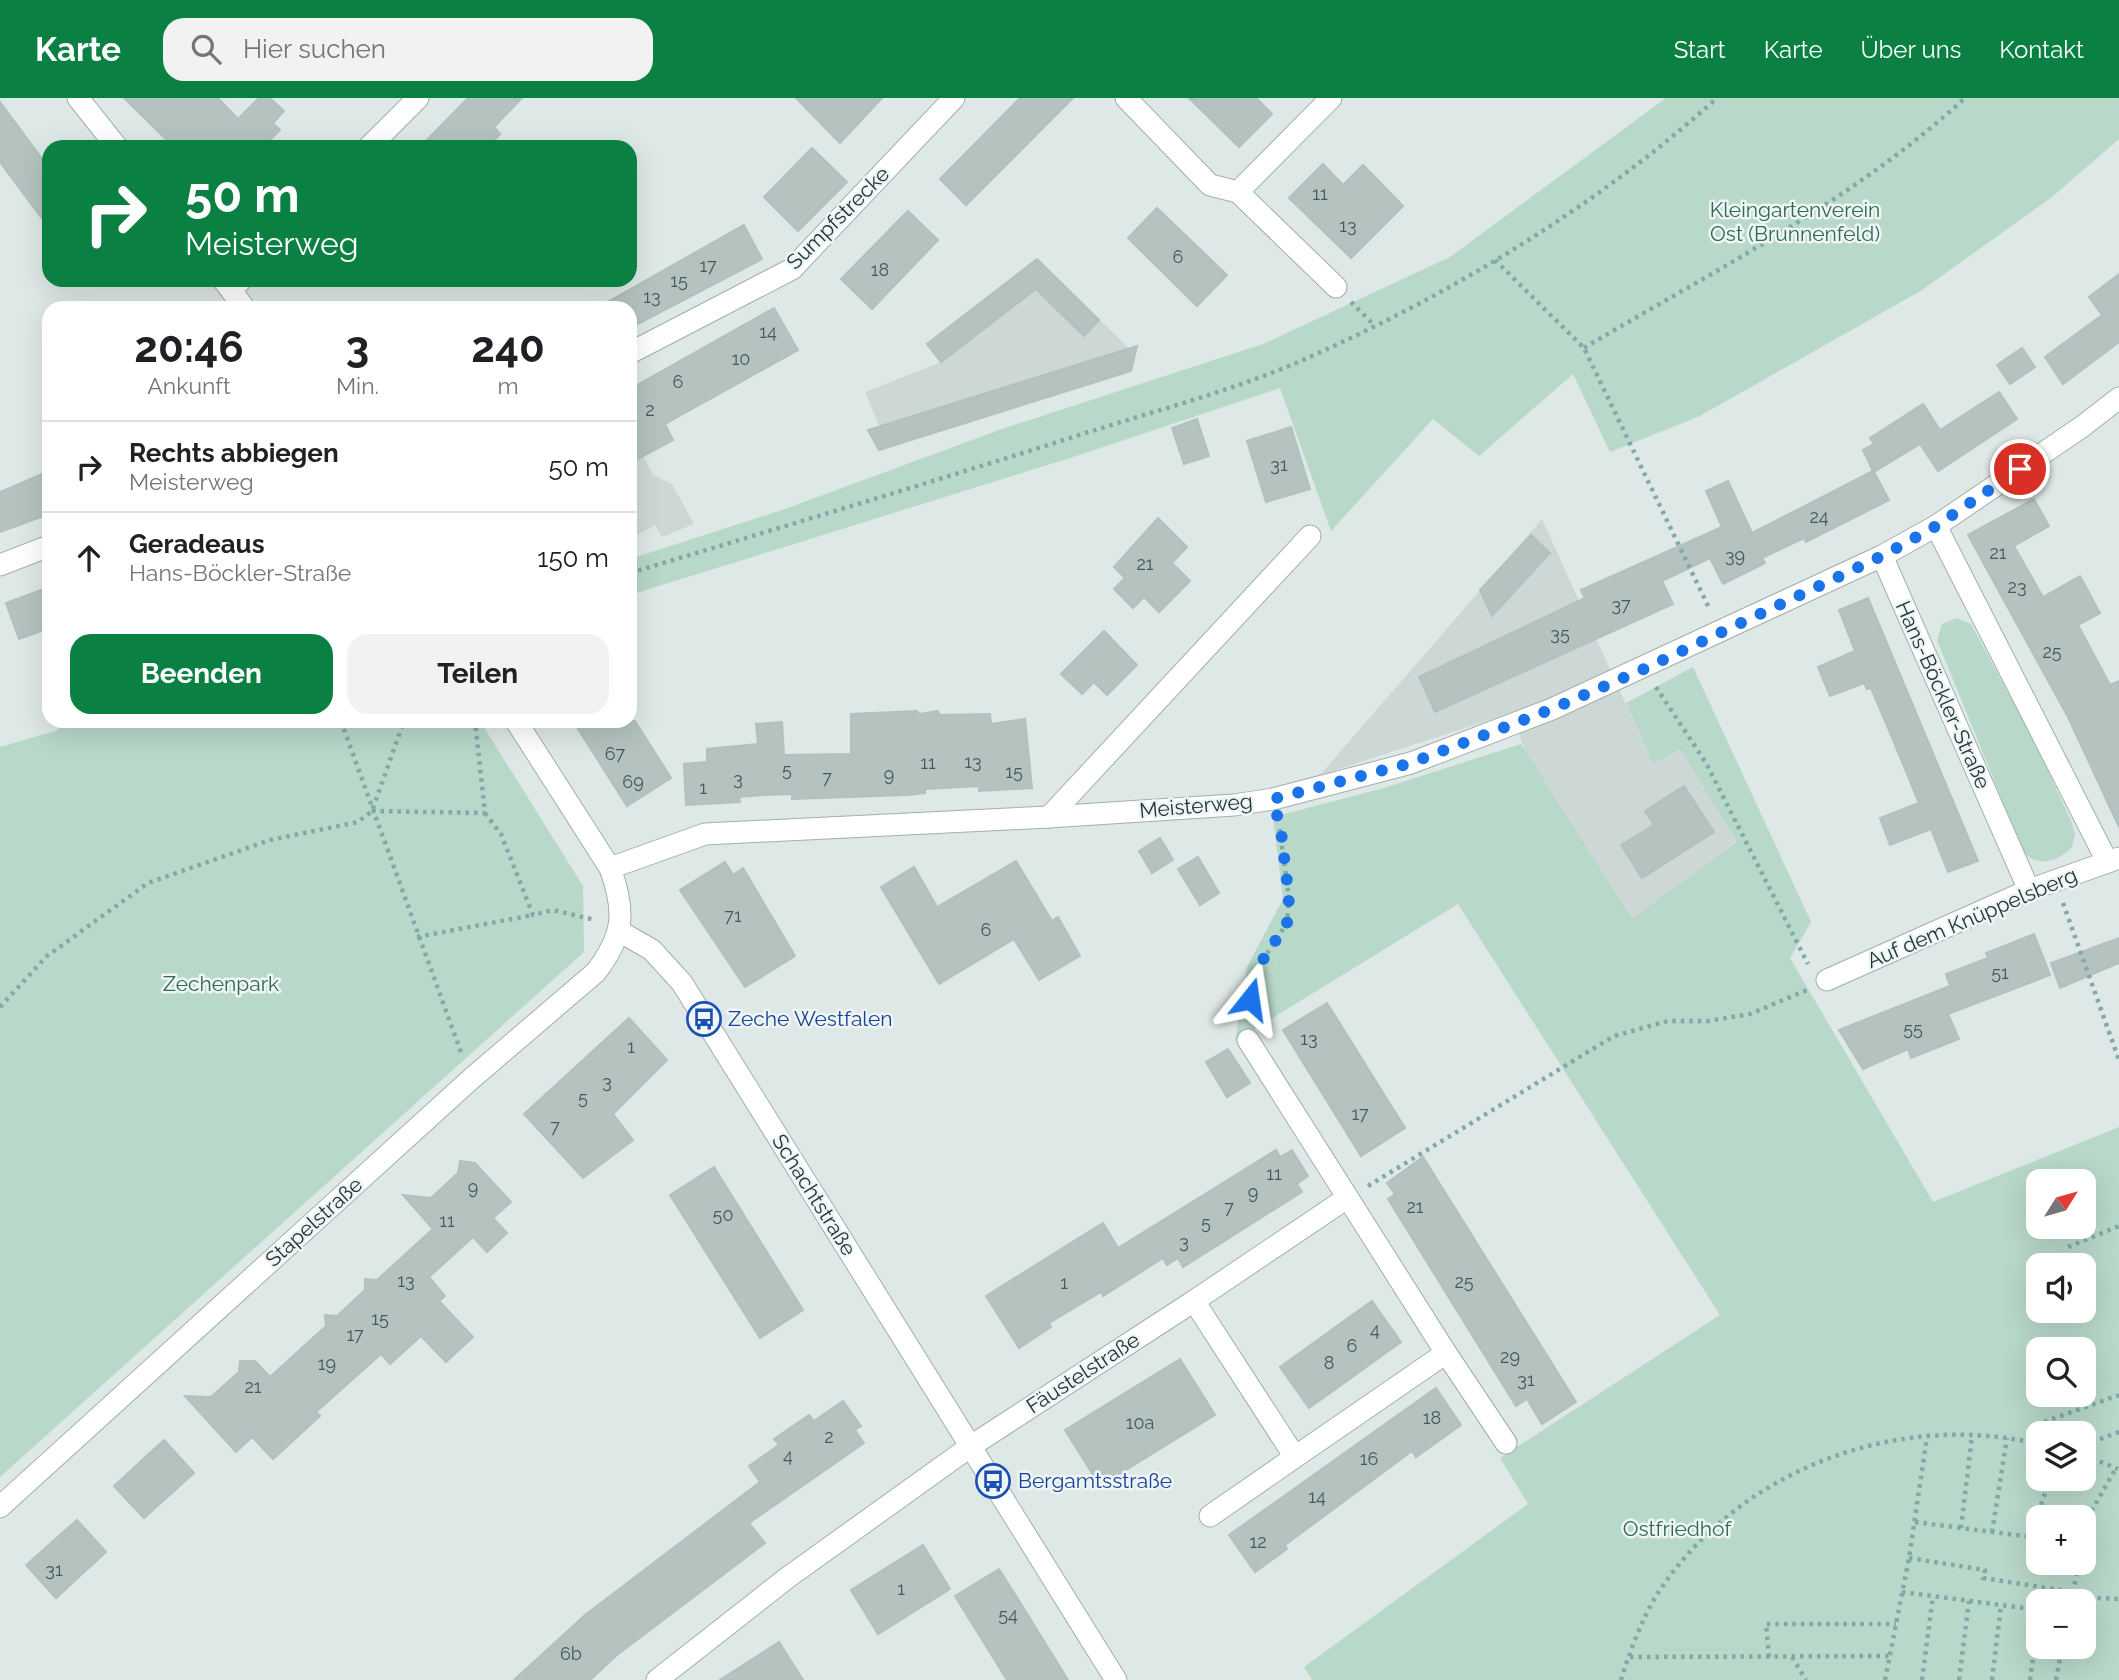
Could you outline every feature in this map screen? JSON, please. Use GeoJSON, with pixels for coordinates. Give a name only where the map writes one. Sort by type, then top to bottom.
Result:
{"type":"FeatureCollection","features":[{"type":"Feature","properties":{"kind":"street"},"geometry":{"type":"LineString","coordinates":[[78,98],[111,140]]}},
{"type":"Feature","properties":{"kind":"street"},"geometry":{"type":"LineString","coordinates":[[376,140],[418,98]]}},
{"type":"Feature","properties":{"kind":"street","name":"Sumpfstrecke"},"geometry":{"type":"LineString","coordinates":[[637,349],[792,269],[954,98]]}},
{"type":"Feature","properties":{"kind":"street"},"geometry":{"type":"LineString","coordinates":[[1126,98],[1210,185],[1238,192],[1336,287]]}},
{"type":"Feature","properties":{"kind":"street"},"geometry":{"type":"LineString","coordinates":[[1238,192],[1331,98]]}},
{"type":"Feature","properties":{"kind":"street"},"geometry":{"type":"LineString","coordinates":[[1882,556],[1936,526],[2083,426],[2119,397]]}},
{"type":"Feature","properties":{"kind":"street"},"geometry":{"type":"LineString","coordinates":[[1936,526],[2113,859]]}},
{"type":"Feature","properties":{"kind":"street"},"geometry":{"type":"LineString","coordinates":[[1049,817],[1310,536]]}},
{"type":"Feature","properties":{"kind":"street"},"geometry":{"type":"LineString","coordinates":[[0,565],[42,550]]}},
{"type":"Feature","properties":{"kind":"street","name":"Meisterweg"},"geometry":{"type":"LineString","coordinates":[[610,868],[705,834],[1049,817],[1234,805],[1273,799],[1411,763],[1552,709],[1644,669],[1882,556]]}},
{"type":"Feature","properties":{"kind":"street","name":"Hans-Böckler-Straße"},"geometry":{"type":"LineString","coordinates":[[1882,556],[2029,890]]}},
{"type":"Feature","properties":{"kind":"street"},"geometry":{"type":"LineString","coordinates":[[520,728],[610,868],[619,892],[619,931]]}},
{"type":"Feature","properties":{"kind":"street","name":"Auf dem Knüppelsberg"},"geometry":{"type":"LineString","coordinates":[[1823,983],[2029,890],[2113,859]]}},
{"type":"Feature","properties":{"kind":"street","name":"Stapelstraße"},"geometry":{"type":"LineString","coordinates":[[0,1507],[471,1079],[596,972],[611,952],[619,931]]}},
{"type":"Feature","properties":{"kind":"street","name":"Schachtstraße"},"geometry":{"type":"LineString","coordinates":[[619,931],[652,950],[682,983],[1116,1680]]}},
{"type":"Feature","properties":{"kind":"street"},"geometry":{"type":"LineString","coordinates":[[1248,1040],[1506,1443]]}},
{"type":"Feature","properties":{"kind":"street","name":"Fäustelstraße"},"geometry":{"type":"LineString","coordinates":[[971,1446],[1348,1198]]}},
{"type":"Feature","properties":{"kind":"street"},"geometry":{"type":"LineString","coordinates":[[1194,1301],[1295,1457]]}},
{"type":"Feature","properties":{"kind":"street"},"geometry":{"type":"LineString","coordinates":[[1210,1516],[1446,1353]]}},
{"type":"Feature","properties":{"kind":"street"},"geometry":{"type":"LineString","coordinates":[[657,1680],[787,1578],[971,1446]]}},
{"type":"Feature","properties":{"kind":"path"},"geometry":{"type":"LineString","coordinates":[[637,571],[898,493],[1294,363],[1422,301],[1495,260],[1645,157],[1717,98]]}},
{"type":"Feature","properties":{"kind":"path"},"geometry":{"type":"LineString","coordinates":[[1584,348],[1817,211],[1931,129],[1965,98]]}},
{"type":"Feature","properties":{"kind":"path"},"geometry":{"type":"LineString","coordinates":[[1495,260],[1584,348],[1720,631]]}},
{"type":"Feature","properties":{"kind":"path"},"geometry":{"type":"LineString","coordinates":[[1348,1198],[1614,1036],[1668,1021],[1708,1021],[1750,1014],[1823,983],[1706,763],[1644,669]]}},
{"type":"Feature","properties":{"kind":"path"},"geometry":{"type":"LineString","coordinates":[[343,728],[417,937],[471,1079]]}},
{"type":"Feature","properties":{"kind":"path"},"geometry":{"type":"LineString","coordinates":[[0,1007],[47,956],[148,883],[270,841],[358,822],[372,811],[402,728]]}},
{"type":"Feature","properties":{"kind":"path"},"geometry":{"type":"LineString","coordinates":[[476,728],[485,813],[501,834],[533,915]]}},
{"type":"Feature","properties":{"kind":"path"},"geometry":{"type":"LineString","coordinates":[[1248,1040],[1245,1026],[1255,972],[1287,923],[1289,898],[1281,831],[1273,799]]}},
{"type":"Feature","properties":{"kind":"path"},"geometry":{"type":"LineString","coordinates":[[372,811],[485,813]]}},
{"type":"Feature","properties":{"kind":"path"},"geometry":{"type":"LineString","coordinates":[[2055,881],[2119,1060]]}},
{"type":"Feature","properties":{"kind":"path"},"geometry":{"type":"LineString","coordinates":[[417,937],[554,909],[590,917],[619,931]]}},
{"type":"Feature","properties":{"kind":"path"},"geometry":{"type":"LineString","coordinates":[[2068,1247],[2119,1226]]}},
{"type":"Feature","properties":{"kind":"path"},"geometry":{"type":"LineString","coordinates":[[2046,1421],[2119,1395]]}},
{"type":"Feature","properties":{"kind":"path"},"geometry":{"type":"LineString","coordinates":[[2096,1441],[2119,1432]]}},
{"type":"Feature","properties":{"kind":"path"},"geometry":{"type":"LineString","coordinates":[[1621,1680],[1655,1597],[1703,1538],[1758,1491],[1814,1461],[1882,1442],[1972,1436],[2026,1442]]}},
{"type":"Feature","properties":{"kind":"path"},"geometry":{"type":"LineString","coordinates":[[1961,1528],[1972,1436]]}},
{"type":"Feature","properties":{"kind":"path"},"geometry":{"type":"LineString","coordinates":[[1885,1680],[1909,1558],[1927,1437]]}},
{"type":"Feature","properties":{"kind":"path"},"geometry":{"type":"LineString","coordinates":[[1992,1532],[2007,1438]]}},
{"type":"Feature","properties":{"kind":"path"},"geometry":{"type":"LineString","coordinates":[[2096,1460],[2118,1468],[2096,1505]]}},
{"type":"Feature","properties":{"kind":"path"},"geometry":{"type":"LineString","coordinates":[[1914,1522],[2026,1536]]}},
{"type":"Feature","properties":{"kind":"path"},"geometry":{"type":"LineString","coordinates":[[1909,1558],[1985,1570],[1983,1578],[2035,1589]]}},
{"type":"Feature","properties":{"kind":"path"},"geometry":{"type":"LineString","coordinates":[[1902,1592],[2026,1609]]}},
{"type":"Feature","properties":{"kind":"path"},"geometry":{"type":"LineString","coordinates":[[1922,1680],[1933,1596]]}},
{"type":"Feature","properties":{"kind":"path"},"geometry":{"type":"LineString","coordinates":[[2096,1598],[2119,1599]]}},
{"type":"Feature","properties":{"kind":"path"},"geometry":{"type":"LineString","coordinates":[[1959,1680],[1969,1601]]}},
{"type":"Feature","properties":{"kind":"path"},"geometry":{"type":"LineString","coordinates":[[1992,1680],[2001,1605]]}},
{"type":"Feature","properties":{"kind":"path"},"geometry":{"type":"LineString","coordinates":[[1769,1657],[1766,1624],[1896,1624]]}},
{"type":"Feature","properties":{"kind":"path"},"geometry":{"type":"LineString","coordinates":[[1630,1657],[1890,1656]]}},
{"type":"Feature","properties":{"kind":"path"},"geometry":{"type":"LineString","coordinates":[[1792,1657],[1806,1680]]}},
{"type":"Feature","properties":{"kind":"path"},"geometry":{"type":"LineString","coordinates":[[2030,1680],[2033,1659]]}},
{"type":"Feature","properties":{"kind":"path"},"geometry":{"type":"LineString","coordinates":[[2056,1680],[2060,1659]]}},
{"type":"Feature","properties":{"kind":"shaded area"},"geometry":{"type":"Polygon","coordinates":[[[1037,259],[1135,354],[888,447],[865,392],[941,362],[927,344],[1037,259]]]}},
{"type":"Feature","properties":{"kind":"shaded area"},"geometry":{"type":"Polygon","coordinates":[[[637,445],[653,475],[672,484],[694,524],[662,537],[655,525],[637,535],[637,445]]]}},
{"type":"Feature","properties":{"kind":"shaded area"},"geometry":{"type":"Polygon","coordinates":[[[1542,519],[1653,764],[1680,749],[1737,840],[1632,920],[1526,753],[1511,713],[1320,775],[1542,519]]]}},
{"type":"Feature","properties":{"kind":"green space","name":"Kleingartenverein Ost (Brunnenfeld)"},"geometry":{"type":"Polygon","coordinates":[[[1666,98],[2119,98],[2119,139],[2052,197],[1922,290],[1700,416],[1610,452],[1573,374],[1479,456],[1433,419],[1331,531],[1280,388],[1070,458],[637,593],[637,557],[785,509],[1002,429],[1263,344],[1450,257],[1666,98]]]}},
{"type":"Feature","properties":{"kind":"green space"},"geometry":{"type":"Polygon","coordinates":[[[1957,618],[1971,624],[2034,741],[2072,823],[2075,835],[2072,847],[2053,859],[2039,861],[2022,849],[1937,640],[1942,624],[1957,618]]]}},
{"type":"Feature","properties":{"kind":"green space","name":"Ostfriedhof"},"geometry":{"type":"Polygon","coordinates":[[[1693,667],[1811,922],[1790,958],[1933,1202],[2119,1127],[2119,1680],[1312,1680],[1304,1667],[1528,1504],[1500,1458],[1720,1315],[1458,904],[1235,1041],[1247,967],[1283,899],[1273,817],[1384,788],[1521,744],[1632,919],[1737,841],[1680,749],[1653,764],[1626,703],[1693,667]]]}},
{"type":"Feature","properties":{"kind":"green space","name":"Zechenpark"},"geometry":{"type":"Polygon","coordinates":[[[60,728],[484,728],[583,886],[584,952],[0,1477],[0,747],[60,728]]]}},
{"type":"Feature","properties":{"kind":"building"},"geometry":{"type":"Polygon","coordinates":[[[124,98],[218,98],[238,119],[259,98],[270,98],[284,111],[273,123],[280,130],[270,140],[167,140],[124,98]]]}},
{"type":"Feature","properties":{"kind":"building"},"geometry":{"type":"Polygon","coordinates":[[[468,98],[522,98],[494,127],[500,134],[494,140],[427,140],[468,98]]]}},
{"type":"Feature","properties":{"kind":"building"},"geometry":{"type":"Polygon","coordinates":[[[796,98],[882,98],[840,143],[796,98]]]}},
{"type":"Feature","properties":{"kind":"building"},"geometry":{"type":"Polygon","coordinates":[[[1020,98],[1073,98],[966,205],[940,179],[1020,98]]]}},
{"type":"Feature","properties":{"kind":"building"},"geometry":{"type":"Polygon","coordinates":[[[1189,98],[1256,98],[1272,114],[1239,147],[1189,98]]]}},
{"type":"Feature","properties":{"kind":"building"},"geometry":{"type":"Polygon","coordinates":[[[0,102],[42,159],[42,219],[0,162],[0,102]]]}},
{"type":"Feature","properties":{"kind":"building"},"geometry":{"type":"Polygon","coordinates":[[[812,148],[847,182],[798,231],[764,197],[812,148]]]}},
{"type":"Feature","properties":{"kind":"building"},"geometry":{"type":"Polygon","coordinates":[[[1323,164],[1343,185],[1363,165],[1403,206],[1351,258],[1289,198],[1323,164]]]}},
{"type":"Feature","properties":{"kind":"building"},"geometry":{"type":"Polygon","coordinates":[[[1157,208],[1227,275],[1197,306],[1128,238],[1157,208]]]}},
{"type":"Feature","properties":{"kind":"building"},"geometry":{"type":"Polygon","coordinates":[[[908,211],[938,240],[872,309],[841,279],[908,211]]]}},
{"type":"Feature","properties":{"kind":"building"},"geometry":{"type":"Polygon","coordinates":[[[744,225],[762,259],[637,324],[637,301],[609,301],[744,225]]]}},
{"type":"Feature","properties":{"kind":"building"},"geometry":{"type":"Polygon","coordinates":[[[1037,259],[1099,320],[1084,336],[1036,289],[941,362],[927,344],[1037,259]]]}},
{"type":"Feature","properties":{"kind":"building"},"geometry":{"type":"Polygon","coordinates":[[[2119,274],[2119,342],[2063,384],[2045,357],[2102,315],[2089,297],[2119,274]]]}},
{"type":"Feature","properties":{"kind":"building"},"geometry":{"type":"Polygon","coordinates":[[[774,308],[798,350],[665,424],[673,440],[637,459],[637,385],[774,308]]]}},
{"type":"Feature","properties":{"kind":"building"},"geometry":{"type":"Polygon","coordinates":[[[1137,346],[1131,371],[879,450],[868,430],[1137,346]]]}},
{"type":"Feature","properties":{"kind":"building"},"geometry":{"type":"Polygon","coordinates":[[[2022,348],[2035,367],[2010,384],[1997,365],[2022,348]]]}},
{"type":"Feature","properties":{"kind":"building"},"geometry":{"type":"Polygon","coordinates":[[[1999,392],[2017,419],[1938,471],[1920,444],[1874,472],[1889,500],[1806,542],[1804,538],[1762,558],[1765,563],[1723,584],[1710,558],[1662,581],[1673,604],[1435,712],[1419,677],[1585,598],[1581,590],[1722,527],[1706,491],[1728,481],[1752,533],[1873,471],[1863,450],[1874,444],[1870,438],[1923,404],[1940,430],[1999,392]]]}},
{"type":"Feature","properties":{"kind":"building"},"geometry":{"type":"Polygon","coordinates":[[[1197,419],[1209,456],[1184,464],[1172,428],[1197,419]]]}},
{"type":"Feature","properties":{"kind":"building"},"geometry":{"type":"Polygon","coordinates":[[[1291,427],[1310,489],[1266,502],[1247,441],[1291,427]]]}},
{"type":"Feature","properties":{"kind":"building"},"geometry":{"type":"Polygon","coordinates":[[[42,474],[42,517],[0,532],[0,492],[42,474]]]}},
{"type":"Feature","properties":{"kind":"building"},"geometry":{"type":"Polygon","coordinates":[[[2034,499],[2049,526],[2014,546],[2043,597],[2080,576],[2100,613],[2078,625],[2110,685],[2119,681],[2119,827],[2068,717],[1968,535],[2034,499]]]}},
{"type":"Feature","properties":{"kind":"building"},"geometry":{"type":"Polygon","coordinates":[[[1158,518],[1187,547],[1172,563],[1190,581],[1159,612],[1144,597],[1133,608],[1114,589],[1125,578],[1114,567],[1158,518]]]}},
{"type":"Feature","properties":{"kind":"building"},"geometry":{"type":"Polygon","coordinates":[[[1531,535],[1550,553],[1492,616],[1480,590],[1531,535]]]}},
{"type":"Feature","properties":{"kind":"building"},"geometry":{"type":"Polygon","coordinates":[[[42,590],[42,631],[19,639],[6,603],[42,590]]]}},
{"type":"Feature","properties":{"kind":"building"},"geometry":{"type":"Polygon","coordinates":[[[1868,598],[1978,861],[1948,872],[1931,829],[1890,845],[1880,818],[1919,803],[1871,688],[1867,689],[1864,683],[1830,696],[1818,667],[1855,651],[1839,610],[1868,598]]]}},
{"type":"Feature","properties":{"kind":"building"},"geometry":{"type":"Polygon","coordinates":[[[1104,631],[1137,665],[1107,695],[1094,682],[1082,694],[1061,674],[1104,631]]]}},
{"type":"Feature","properties":{"kind":"building"},"geometry":{"type":"Polygon","coordinates":[[[917,711],[919,714],[938,711],[939,715],[990,714],[991,724],[1025,719],[1032,788],[979,791],[979,786],[925,789],[925,793],[907,795],[792,799],[792,794],[763,795],[739,797],[740,802],[686,805],[684,764],[707,762],[707,749],[758,744],[756,724],[782,722],[784,755],[851,754],[851,714],[917,711]]]}},
{"type":"Feature","properties":{"kind":"building"},"geometry":{"type":"Polygon","coordinates":[[[637,724],[671,778],[627,806],[577,728],[637,728],[637,724]]]}},
{"type":"Feature","properties":{"kind":"building"},"geometry":{"type":"Polygon","coordinates":[[[1684,786],[1714,832],[1642,878],[1621,845],[1654,825],[1645,811],[1684,786]]]}},
{"type":"Feature","properties":{"kind":"building"},"geometry":{"type":"Polygon","coordinates":[[[1160,838],[1173,860],[1152,873],[1139,851],[1160,838]]]}},
{"type":"Feature","properties":{"kind":"building"},"geometry":{"type":"Polygon","coordinates":[[[1198,857],[1219,893],[1200,905],[1178,869],[1198,857]]]}},
{"type":"Feature","properties":{"kind":"building"},"geometry":{"type":"Polygon","coordinates":[[[1016,861],[1052,921],[1058,917],[1080,956],[1039,980],[1014,939],[939,984],[881,887],[914,867],[937,907],[1016,861]]]}},
{"type":"Feature","properties":{"kind":"building"},"geometry":{"type":"Polygon","coordinates":[[[725,862],[733,875],[743,868],[795,956],[745,987],[680,890],[725,862]]]}},
{"type":"Feature","properties":{"kind":"building"},"geometry":{"type":"Polygon","coordinates":[[[2034,934],[2050,975],[1948,1014],[1959,1039],[1911,1058],[1908,1049],[1863,1069],[1839,1030],[1950,986],[1946,974],[1988,958],[1986,953],[2034,934]]]}},
{"type":"Feature","properties":{"kind":"building"},"geometry":{"type":"Polygon","coordinates":[[[2119,938],[2119,963],[2060,988],[2051,963],[2119,938]]]}},
{"type":"Feature","properties":{"kind":"building"},"geometry":{"type":"Polygon","coordinates":[[[1327,1003],[1405,1128],[1361,1156],[1283,1030],[1327,1003]]]}},
{"type":"Feature","properties":{"kind":"building"},"geometry":{"type":"Polygon","coordinates":[[[629,1018],[667,1060],[613,1114],[633,1140],[583,1178],[524,1114],[629,1018]]]}},
{"type":"Feature","properties":{"kind":"building"},"geometry":{"type":"Polygon","coordinates":[[[1228,1049],[1250,1083],[1227,1097],[1206,1062],[1228,1049]]]}},
{"type":"Feature","properties":{"kind":"building"},"geometry":{"type":"Polygon","coordinates":[[[1276,1150],[1280,1157],[1292,1150],[1308,1176],[1297,1184],[1302,1192],[1183,1267],[1178,1258],[1167,1265],[1163,1258],[1103,1296],[1101,1292],[1049,1323],[1051,1327],[1019,1348],[986,1296],[1103,1223],[1118,1248],[1276,1150]]]}},
{"type":"Feature","properties":{"kind":"building"},"geometry":{"type":"Polygon","coordinates":[[[1423,1157],[1576,1402],[1542,1424],[1527,1399],[1516,1406],[1388,1199],[1395,1194],[1387,1183],[1423,1157]]]}},
{"type":"Feature","properties":{"kind":"building"},"geometry":{"type":"Polygon","coordinates":[[[460,1161],[475,1163],[511,1202],[493,1218],[507,1233],[487,1252],[473,1237],[429,1277],[445,1296],[439,1301],[473,1337],[446,1362],[421,1336],[390,1364],[381,1354],[316,1412],[320,1416],[273,1459],[252,1437],[236,1452],[185,1396],[211,1397],[239,1372],[240,1361],[255,1361],[270,1377],[326,1326],[325,1315],[337,1316],[365,1290],[365,1279],[377,1280],[433,1229],[403,1195],[431,1198],[458,1173],[460,1161]]]}},
{"type":"Feature","properties":{"kind":"building"},"geometry":{"type":"Polygon","coordinates":[[[714,1167],[803,1310],[760,1338],[670,1195],[714,1167]]]}},
{"type":"Feature","properties":{"kind":"building"},"geometry":{"type":"Polygon","coordinates":[[[1372,1301],[1401,1342],[1309,1408],[1280,1367],[1372,1301]]]}},
{"type":"Feature","properties":{"kind":"building"},"geometry":{"type":"Polygon","coordinates":[[[1180,1359],[1215,1415],[1100,1486],[1065,1430],[1180,1359]]]}},
{"type":"Feature","properties":{"kind":"building"},"geometry":{"type":"Polygon","coordinates":[[[1436,1388],[1461,1425],[1416,1457],[1412,1451],[1285,1545],[1287,1549],[1255,1572],[1229,1535],[1436,1388]]]}},
{"type":"Feature","properties":{"kind":"building"},"geometry":{"type":"Polygon","coordinates":[[[843,1401],[861,1426],[855,1430],[864,1443],[749,1523],[765,1543],[617,1655],[590,1680],[514,1680],[585,1615],[760,1482],[749,1466],[779,1445],[774,1439],[809,1415],[814,1421],[843,1401]]]}},
{"type":"Feature","properties":{"kind":"building"},"geometry":{"type":"Polygon","coordinates":[[[164,1440],[194,1473],[144,1518],[114,1486],[164,1440]]]}},
{"type":"Feature","properties":{"kind":"building"},"geometry":{"type":"Polygon","coordinates":[[[77,1520],[106,1552],[56,1598],[26,1565],[77,1520]]]}},
{"type":"Feature","properties":{"kind":"building"},"geometry":{"type":"Polygon","coordinates":[[[923,1545],[950,1589],[878,1634],[851,1590],[923,1545]]]}},
{"type":"Feature","properties":{"kind":"building"},"geometry":{"type":"Polygon","coordinates":[[[999,1569],[1068,1680],[1007,1680],[955,1596],[999,1569]]]}},
{"type":"Feature","properties":{"kind":"building"},"geometry":{"type":"Polygon","coordinates":[[[779,1642],[803,1680],[720,1680],[779,1642]]]}},
{"type":"Feature","properties":{"kind":"place","name":"Zeche Westfalen"},"geometry":{"type":"Point","coordinates":[704,1019]}},
{"type":"Feature","properties":{"kind":"place","name":"Bergamtsstraße"},"geometry":{"type":"Point","coordinates":[993,1481]}},
{"type":"Feature","properties":{"kind":"route"},"geometry":{"type":"LineString","coordinates":[[1250,999],[1255,972],[1287,923],[1289,898],[1281,831],[1273,799],[1411,763],[1552,709],[1644,669],[1882,556],[1936,526],[2020,469]]}}]}
